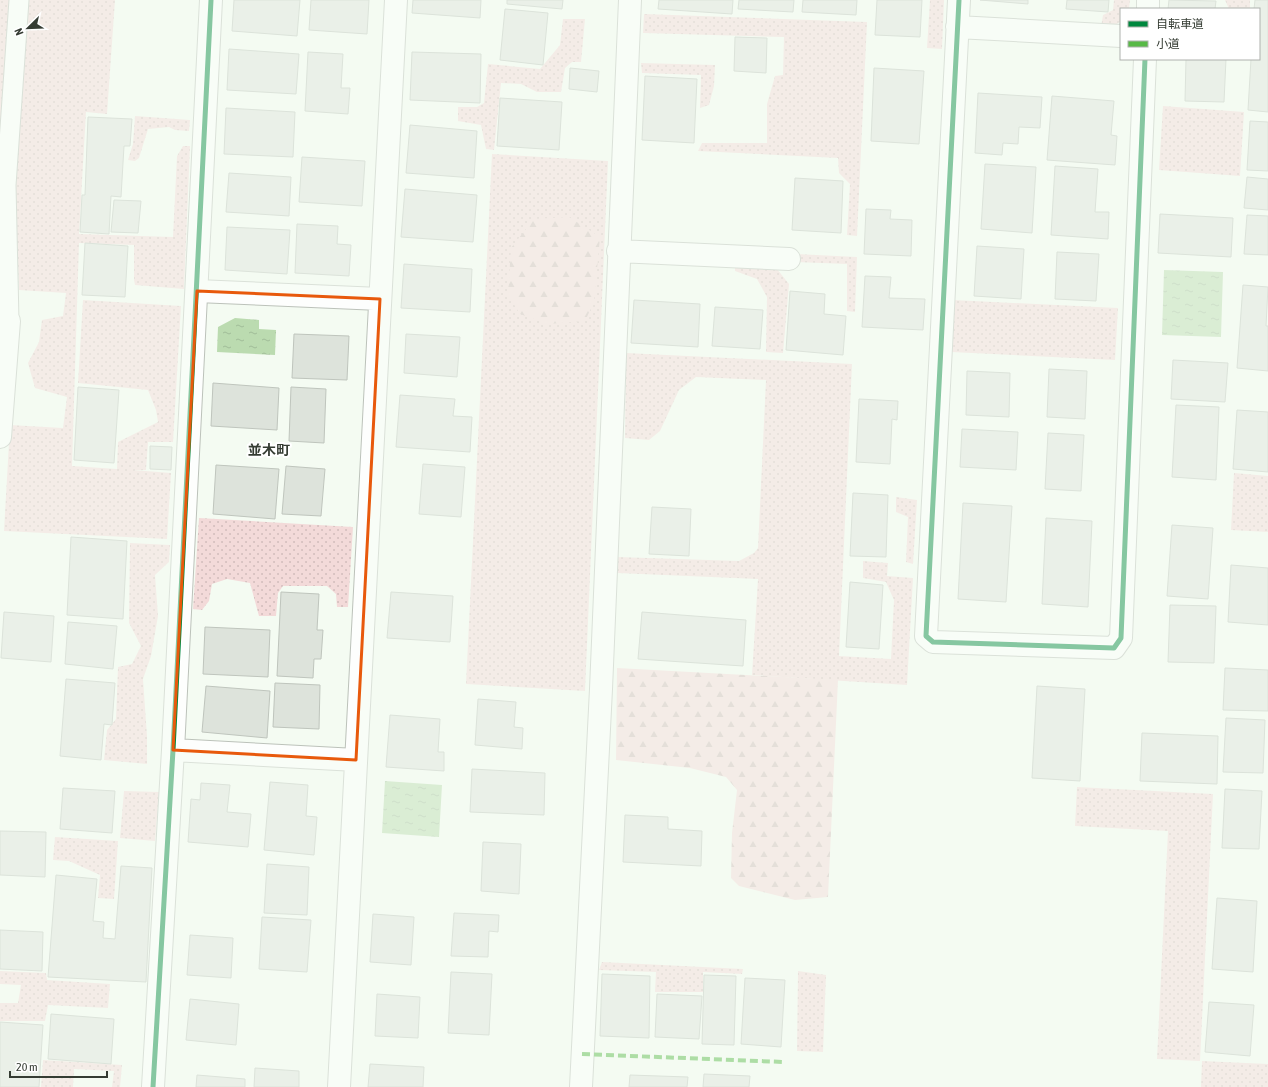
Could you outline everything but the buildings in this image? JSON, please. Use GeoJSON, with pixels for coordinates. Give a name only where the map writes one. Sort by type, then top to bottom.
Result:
{"type":"FeatureCollection","features":[{"type":"Feature","properties":{"kind":"street"},"geometry":{"type":"LineString","coordinates":[[153,1087],[173,750],[211,0]]}},
{"type":"Feature","properties":{"kind":"street"},"geometry":{"type":"LineString","coordinates":[[339,1087],[396,0]]}},
{"type":"Feature","properties":{"kind":"street"},"geometry":{"type":"LineString","coordinates":[[580,1087],[601,689],[618,251],[630,0]]}},
{"type":"Feature","properties":{"kind":"street"},"geometry":{"type":"LineString","coordinates":[[959,0],[926,636],[933,642],[1114,648],[1121,638],[1145,60]]}},
{"type":"Feature","properties":{"kind":"street"},"geometry":{"type":"LineString","coordinates":[[958,27],[1120,36]]}},
{"type":"Feature","properties":{"kind":"street"},"geometry":{"type":"LineString","coordinates":[[618,251],[789,259]]}},
{"type":"Feature","properties":{"kind":"street"},"geometry":{"type":"LineString","coordinates":[[197,291],[380,299]]}},
{"type":"Feature","properties":{"kind":"street"},"geometry":{"type":"LineString","coordinates":[[0,437],[9,321]]}},
{"type":"Feature","properties":{"kind":"street"},"geometry":{"type":"LineString","coordinates":[[173,750],[356,760]]}},
{"type":"Feature","properties":{"kind":"lane"},"geometry":{"type":"LineString","coordinates":[[9,321],[6,185],[19,0]]}},
{"type":"Feature","properties":{"kind":"highlighted area"},"geometry":{"type":"Polygon","coordinates":[[[197,291],[380,299],[356,760],[173,750],[197,291]]]}},
{"type":"Feature","properties":{"kind":"green space"},"geometry":{"type":"Polygon","coordinates":[[[0,0],[11,0],[0,150],[0,0]]]}},
{"type":"Feature","properties":{"kind":"green space"},"geometry":{"type":"Polygon","coordinates":[[[28,0],[115,0],[107,114],[86,112],[79,234],[173,237],[177,156],[183,146],[190,146],[184,289],[135,285],[134,245],[79,243],[72,466],[117,469],[118,442],[158,422],[156,410],[148,390],[78,383],[83,300],[181,306],[173,442],[148,442],[146,470],[133,470],[171,473],[167,539],[4,531],[10,425],[63,428],[67,397],[35,388],[28,363],[39,342],[42,320],[63,316],[66,293],[19,290],[15,193],[15,141],[28,0]]]}},
{"type":"Feature","properties":{"kind":"green space"},"geometry":{"type":"Polygon","coordinates":[[[930,0],[944,0],[942,49],[927,48],[930,0]]]}},
{"type":"Feature","properties":{"kind":"green space"},"geometry":{"type":"Polygon","coordinates":[[[1114,0],[1130,0],[1129,8],[1120,8],[1120,22],[1114,26],[1101,27],[1103,15],[1113,10],[1114,0]]]}},
{"type":"Feature","properties":{"kind":"green space"},"geometry":{"type":"Polygon","coordinates":[[[1225,0],[1250,0],[1250,8],[1229,8],[1225,0]]]}},
{"type":"Feature","properties":{"kind":"green space"},"geometry":{"type":"Polygon","coordinates":[[[644,14],[867,22],[857,236],[847,235],[850,184],[839,173],[838,158],[698,151],[702,143],[767,143],[767,104],[775,76],[783,75],[784,37],[643,33],[644,14]]]}},
{"type":"Feature","properties":{"kind":"green space"},"geometry":{"type":"Polygon","coordinates":[[[563,19],[585,19],[581,62],[572,62],[565,68],[561,92],[537,92],[521,84],[501,83],[494,150],[486,149],[481,125],[458,121],[458,107],[477,107],[484,103],[488,64],[540,69],[560,45],[563,19]]]}},
{"type":"Feature","properties":{"kind":"green space"},"geometry":{"type":"Polygon","coordinates":[[[641,63],[715,65],[714,86],[709,105],[700,108],[701,75],[642,73],[641,63]]]}},
{"type":"Feature","properties":{"kind":"green space"},"geometry":{"type":"Polygon","coordinates":[[[1163,106],[1244,112],[1240,176],[1159,170],[1163,106]]]}},
{"type":"Feature","properties":{"kind":"green space"},"geometry":{"type":"Polygon","coordinates":[[[135,116],[190,120],[189,131],[175,130],[169,127],[148,129],[139,158],[135,161],[128,160],[133,144],[135,116]]]}},
{"type":"Feature","properties":{"kind":"green space"},"geometry":{"type":"Polygon","coordinates":[[[492,154],[608,161],[585,691],[466,684],[492,154]]]}},
{"type":"Feature","properties":{"kind":"green space"},"geometry":{"type":"Polygon","coordinates":[[[569,217],[600,237],[594,302],[585,321],[548,324],[520,314],[508,295],[511,248],[534,219],[569,217]]]}},
{"type":"Feature","properties":{"kind":"green space"},"geometry":{"type":"Polygon","coordinates":[[[796,254],[857,257],[855,312],[847,311],[847,264],[795,262],[796,254]]]}},
{"type":"Feature","properties":{"kind":"green space"},"geometry":{"type":"Polygon","coordinates":[[[735,264],[777,269],[789,284],[783,353],[766,352],[767,297],[757,279],[735,271],[735,264]]]}},
{"type":"Feature","properties":{"kind":"green space"},"geometry":{"type":"Polygon","coordinates":[[[953,300],[1118,308],[1115,360],[951,352],[953,300]]]}},
{"type":"Feature","properties":{"kind":"green space"},"geometry":{"type":"Polygon","coordinates":[[[626,353],[852,364],[839,656],[891,659],[894,600],[886,582],[863,578],[863,561],[888,563],[887,576],[913,578],[907,685],[752,675],[758,579],[617,573],[617,557],[739,561],[754,553],[758,548],[766,380],[696,377],[679,390],[660,431],[649,440],[625,438],[626,353]]]}},
{"type":"Feature","properties":{"kind":"green space"},"geometry":{"type":"Polygon","coordinates":[[[1234,473],[1268,476],[1268,532],[1231,530],[1234,473]]]}},
{"type":"Feature","properties":{"kind":"green space"},"geometry":{"type":"Polygon","coordinates":[[[896,497],[917,500],[913,564],[906,562],[908,517],[896,512],[896,497]]]}},
{"type":"Feature","properties":{"kind":"green space"},"geometry":{"type":"Polygon","coordinates":[[[199,518],[353,527],[348,607],[337,607],[336,594],[327,586],[283,586],[278,593],[276,616],[259,616],[250,583],[227,579],[212,584],[209,601],[202,610],[193,609],[199,518]]]}},
{"type":"Feature","properties":{"kind":"green space"},"geometry":{"type":"Polygon","coordinates":[[[130,543],[170,545],[169,562],[155,575],[158,616],[151,656],[143,679],[147,736],[147,764],[104,760],[107,730],[116,719],[118,667],[132,664],[141,646],[129,623],[130,543]]]}},
{"type":"Feature","properties":{"kind":"green space"},"geometry":{"type":"Polygon","coordinates":[[[617,668],[838,680],[828,897],[795,900],[739,886],[731,878],[732,833],[737,790],[726,777],[690,768],[616,760],[617,668]]]}},
{"type":"Feature","properties":{"kind":"green space"},"geometry":{"type":"Polygon","coordinates":[[[1077,787],[1213,794],[1200,1061],[1157,1059],[1168,831],[1075,826],[1077,787]]]}},
{"type":"Feature","properties":{"kind":"green space"},"geometry":{"type":"Polygon","coordinates":[[[124,791],[159,792],[155,841],[120,838],[124,791]]]}},
{"type":"Feature","properties":{"kind":"green space"},"geometry":{"type":"Polygon","coordinates":[[[55,837],[118,841],[114,899],[98,898],[100,875],[69,861],[53,860],[55,837]]]}},
{"type":"Feature","properties":{"kind":"green space"},"geometry":{"type":"Polygon","coordinates":[[[602,962],[743,969],[742,974],[703,972],[703,992],[655,992],[656,972],[599,970],[602,962]]]}},
{"type":"Feature","properties":{"kind":"green space"},"geometry":{"type":"Polygon","coordinates":[[[0,971],[46,973],[47,980],[110,984],[108,1008],[48,1005],[45,1021],[0,1021],[0,1003],[18,1003],[21,985],[0,984],[0,971]]]}},
{"type":"Feature","properties":{"kind":"green space"},"geometry":{"type":"Polygon","coordinates":[[[798,971],[826,975],[823,1052],[797,1051],[798,971]]]}},
{"type":"Feature","properties":{"kind":"green space"},"geometry":{"type":"Polygon","coordinates":[[[43,1060],[122,1065],[120,1087],[112,1087],[114,1071],[74,1069],[73,1087],[41,1087],[43,1060]]]}},
{"type":"Feature","properties":{"kind":"green space"},"geometry":{"type":"Polygon","coordinates":[[[1202,1061],[1268,1064],[1268,1087],[1201,1087],[1202,1061]]]}},
{"type":"Feature","properties":{"kind":"water"},"geometry":{"type":"Polygon","coordinates":[[[1164,270],[1223,272],[1221,337],[1162,335],[1164,270]]]}},
{"type":"Feature","properties":{"kind":"water"},"geometry":{"type":"Polygon","coordinates":[[[235,318],[259,320],[259,329],[276,330],[275,355],[217,352],[218,327],[235,318]]]}},
{"type":"Feature","properties":{"kind":"water"},"geometry":{"type":"Polygon","coordinates":[[[385,781],[442,785],[439,837],[382,833],[385,781]]]}},
{"type":"Feature","properties":{"kind":"marked path"},"geometry":{"type":"LineString","coordinates":[[582,1054],[784,1062]]}},
{"type":"Feature","properties":{"kind":"cycle path"},"geometry":{"type":"LineString","coordinates":[[153,1087],[173,750],[211,0]]}},
{"type":"Feature","properties":{"kind":"cycle path"},"geometry":{"type":"LineString","coordinates":[[959,0],[926,636],[933,642],[1114,648],[1121,638],[1145,60]]}},
{"type":"Feature","properties":{"kind":"district","name":"並木町"},"geometry":{"type":"Point","coordinates":[269,450]}}]}
